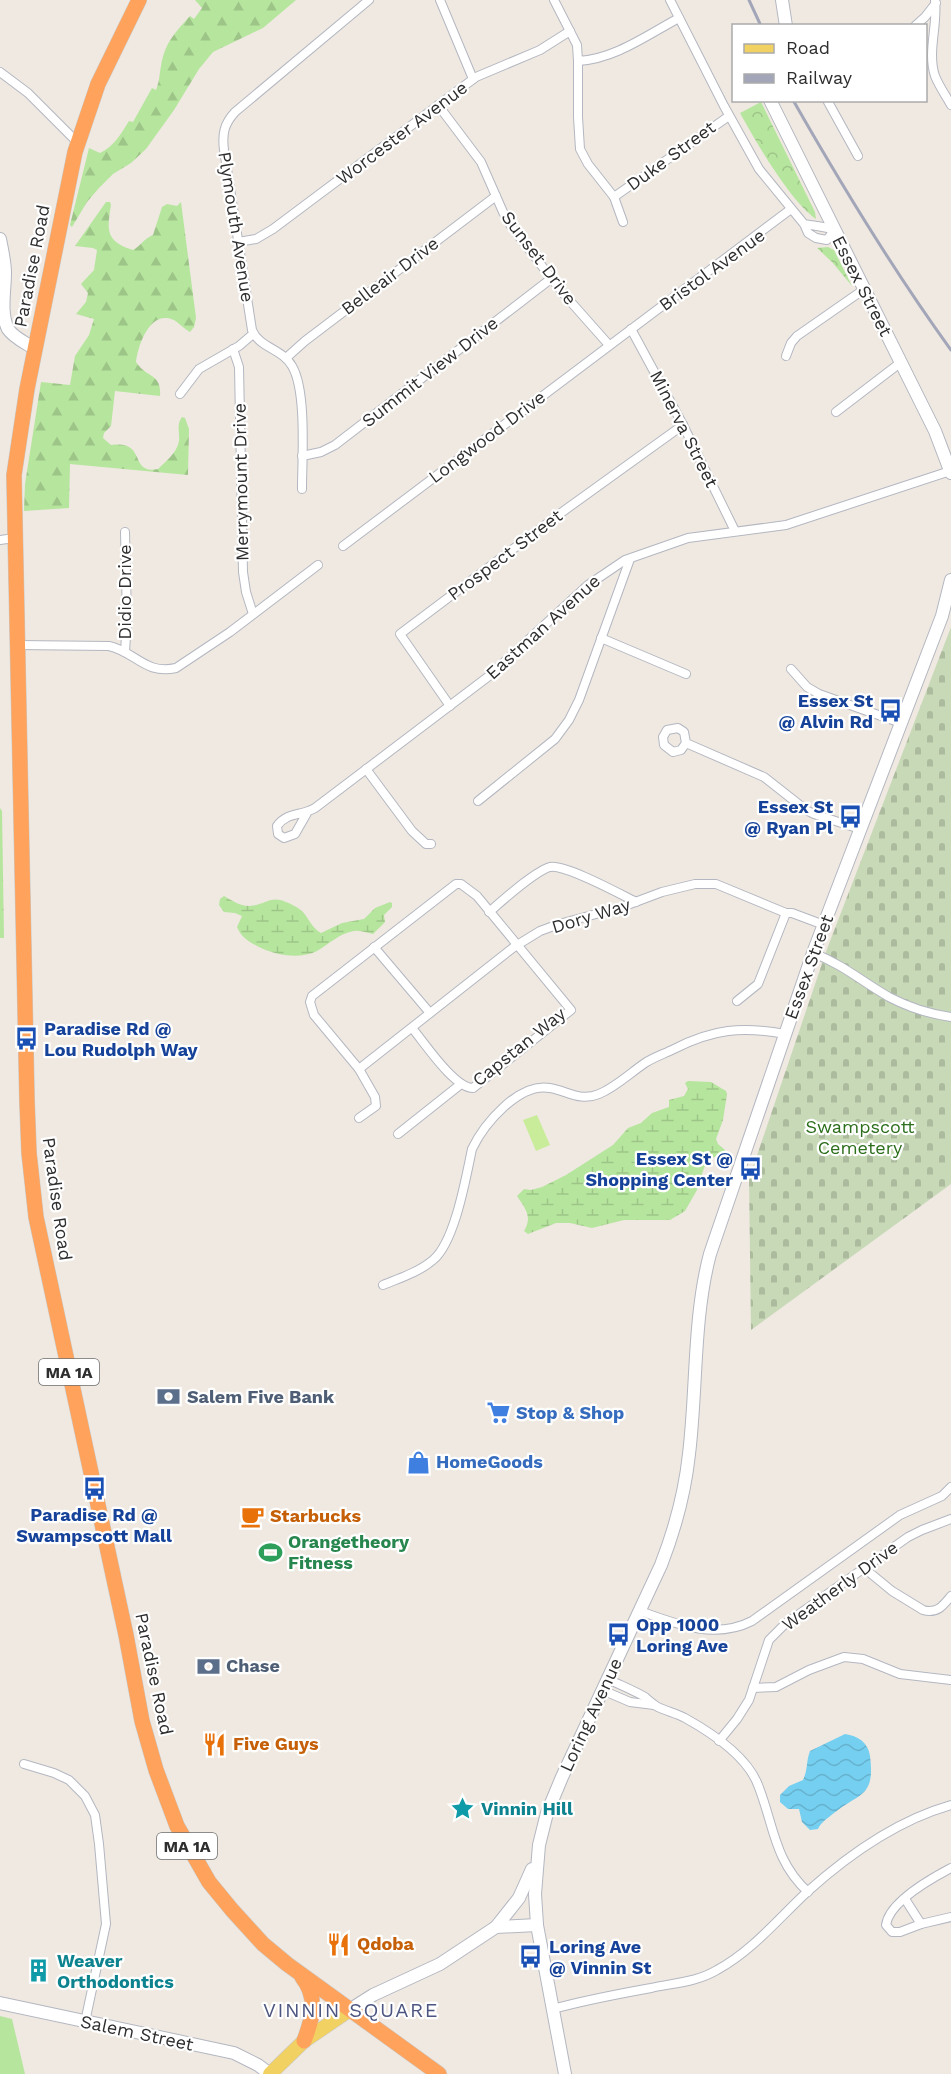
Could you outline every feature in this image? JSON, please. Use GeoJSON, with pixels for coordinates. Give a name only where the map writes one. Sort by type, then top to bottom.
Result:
{"type":"FeatureCollection","features":[{"type":"Feature","properties":{"kind":"highway","name":"Paradise Road"},"geometry":{"type":"LineString","coordinates":[[139,0],[98,84],[78,142],[35,349],[15,465],[7,539],[17,645],[29,1152],[36,1217],[142,1721],[160,1784],[180,1832],[210,1882],[263,1944],[439,2074]]}},
{"type":"Feature","properties":{"kind":"highway"},"geometry":{"type":"LineString","coordinates":[[296,1970],[308,1986],[312,2001],[312,2017],[304,2041]]}},
{"type":"Feature","properties":{"kind":"main road"},"geometry":{"type":"LineString","coordinates":[[782,0],[786,24]]}},
{"type":"Feature","properties":{"kind":"main road","name":"Essex Street"},"geometry":{"type":"LineString","coordinates":[[771,102],[935,431],[951,472]]}},
{"type":"Feature","properties":{"kind":"main road"},"geometry":{"type":"LineString","coordinates":[[0,239],[5,271],[2,306],[5,321],[15,336],[35,349]]}},
{"type":"Feature","properties":{"kind":"main road","name":"Essex Street"},"geometry":{"type":"LineString","coordinates":[[696,1362],[704,1276],[710,1254],[813,953],[942,616],[951,580]]}},
{"type":"Feature","properties":{"kind":"main road","name":"Loring Avenue"},"geometry":{"type":"LineString","coordinates":[[565,2074],[537,1925],[535,1894],[539,1845],[553,1797],[661,1565],[680,1510],[689,1455],[696,1362]]}},
{"type":"Feature","properties":{"kind":"main road"},"geometry":{"type":"LineString","coordinates":[[270,2074],[304,2041],[351,2009],[373,1995],[440,1964],[496,1927],[525,1888],[539,1845]]}},
{"type":"Feature","properties":{"kind":"main road"},"geometry":{"type":"LineString","coordinates":[[496,1927],[537,1925]]}},
{"type":"Feature","properties":{"kind":"main road","name":"Salem Street"},"geometry":{"type":"LineString","coordinates":[[0,2003],[234,2053],[270,2074]]}},
{"type":"Feature","properties":{"kind":"street","name":"Plymouth Avenue"},"geometry":{"type":"LineString","coordinates":[[253,334],[223,131],[229,118],[243,104],[369,0]]}},
{"type":"Feature","properties":{"kind":"street"},"geometry":{"type":"LineString","coordinates":[[440,0],[473,79]]}},
{"type":"Feature","properties":{"kind":"street"},"geometry":{"type":"LineString","coordinates":[[554,0],[577,45],[580,149],[588,164],[614,197],[623,222]]}},
{"type":"Feature","properties":{"kind":"street"},"geometry":{"type":"LineString","coordinates":[[670,0],[729,116],[759,169],[804,224],[834,230]]}},
{"type":"Feature","properties":{"kind":"street"},"geometry":{"type":"LineString","coordinates":[[917,24],[936,1]]}},
{"type":"Feature","properties":{"kind":"street"},"geometry":{"type":"LineString","coordinates":[[936,1],[932,58],[934,75],[951,105]]}},
{"type":"Feature","properties":{"kind":"street"},"geometry":{"type":"LineString","coordinates":[[578,61],[592,60],[616,52],[679,18]]}},
{"type":"Feature","properties":{"kind":"street","name":"Worcester Avenue"},"geometry":{"type":"LineString","coordinates":[[238,242],[249,242],[273,229],[473,79],[540,50],[570,31]]}},
{"type":"Feature","properties":{"kind":"street"},"geometry":{"type":"LineString","coordinates":[[0,72],[28,93],[78,142]]}},
{"type":"Feature","properties":{"kind":"street"},"geometry":{"type":"LineString","coordinates":[[828,102],[858,156]]}},
{"type":"Feature","properties":{"kind":"street","name":"Sunset Drive"},"geometry":{"type":"LineString","coordinates":[[438,105],[481,162],[511,225],[609,345]]}},
{"type":"Feature","properties":{"kind":"street","name":"Duke Street"},"geometry":{"type":"LineString","coordinates":[[614,197],[729,116]]}},
{"type":"Feature","properties":{"kind":"street","name":"Belleair Drive"},"geometry":{"type":"LineString","coordinates":[[286,358],[314,334],[496,196]]}},
{"type":"Feature","properties":{"kind":"street","name":"Bristol Avenue"},"geometry":{"type":"LineString","coordinates":[[631,328],[773,225],[791,209]]}},
{"type":"Feature","properties":{"kind":"street","name":"Summit View Drive"},"geometry":{"type":"LineString","coordinates":[[302,456],[321,452],[335,445],[552,278]]}},
{"type":"Feature","properties":{"kind":"street"},"geometry":{"type":"LineString","coordinates":[[786,356],[791,343],[805,329],[863,290]]}},
{"type":"Feature","properties":{"kind":"street","name":"Longwood Drive"},"geometry":{"type":"LineString","coordinates":[[343,546],[631,328]]}},
{"type":"Feature","properties":{"kind":"street","name":"Minerva Street"},"geometry":{"type":"LineString","coordinates":[[631,328],[683,425],[735,531]]}},
{"type":"Feature","properties":{"kind":"street"},"geometry":{"type":"LineString","coordinates":[[180,394],[199,369],[253,334],[260,342],[286,358],[299,381],[302,489]]}},
{"type":"Feature","properties":{"kind":"street","name":"Merrymount Drive"},"geometry":{"type":"LineString","coordinates":[[232,349],[239,367],[243,572],[253,614]]}},
{"type":"Feature","properties":{"kind":"street"},"geometry":{"type":"LineString","coordinates":[[836,412],[900,363]]}},
{"type":"Feature","properties":{"kind":"street","name":"Prospect Street"},"geometry":{"type":"LineString","coordinates":[[450,706],[400,634],[564,510],[683,425]]}},
{"type":"Feature","properties":{"kind":"street","name":"Eastman Avenue"},"geometry":{"type":"LineString","coordinates":[[307,813],[450,706],[517,652],[588,585],[614,567],[688,538],[786,525],[951,472]]}},
{"type":"Feature","properties":{"kind":"street","name":"Didio Drive"},"geometry":{"type":"LineString","coordinates":[[125,531],[127,619],[125,652]]}},
{"type":"Feature","properties":{"kind":"street"},"geometry":{"type":"LineString","coordinates":[[478,801],[544,748],[563,729],[579,700],[630,559]]}},
{"type":"Feature","properties":{"kind":"street"},"geometry":{"type":"LineString","coordinates":[[17,645],[109,646],[149,666],[166,670],[176,668],[318,565]]}},
{"type":"Feature","properties":{"kind":"street"},"geometry":{"type":"LineString","coordinates":[[601,638],[686,674]]}},
{"type":"Feature","properties":{"kind":"street"},"geometry":{"type":"LineString","coordinates":[[790,669],[807,687],[819,694],[901,723]]}},
{"type":"Feature","properties":{"kind":"street"},"geometry":{"type":"LineString","coordinates":[[686,743],[764,777],[814,814],[860,828]]}},
{"type":"Feature","properties":{"kind":"street"},"geometry":{"type":"LineString","coordinates":[[366,769],[412,831],[426,844],[430,843]]}},
{"type":"Feature","properties":{"kind":"street"},"geometry":{"type":"LineString","coordinates":[[489,912],[535,875],[552,867],[568,870],[636,902]]}},
{"type":"Feature","properties":{"kind":"street","name":"Dory Way"},"geometry":{"type":"LineString","coordinates":[[359,1069],[516,946],[540,931],[559,924],[636,902],[662,892],[705,883],[716,884],[786,913],[824,924]]}},
{"type":"Feature","properties":{"kind":"street"},"geometry":{"type":"LineString","coordinates":[[358,1119],[376,1106],[376,1101],[359,1069],[310,1009],[309,1002],[312,996],[456,884],[461,884],[471,891],[516,946]]}},
{"type":"Feature","properties":{"kind":"street"},"geometry":{"type":"LineString","coordinates":[[737,1000],[758,984],[786,913]]}},
{"type":"Feature","properties":{"kind":"street","name":"Capstan Way"},"geometry":{"type":"LineString","coordinates":[[461,1084],[466,1088],[473,1088],[571,1010],[516,946]]}},
{"type":"Feature","properties":{"kind":"street"},"geometry":{"type":"LineString","coordinates":[[374,947],[430,1013]]}},
{"type":"Feature","properties":{"kind":"street"},"geometry":{"type":"LineString","coordinates":[[813,953],[846,968],[879,991],[903,1004],[951,1017]]}},
{"type":"Feature","properties":{"kind":"street"},"geometry":{"type":"LineString","coordinates":[[398,1134],[461,1084],[412,1028]]}},
{"type":"Feature","properties":{"kind":"street"},"geometry":{"type":"LineString","coordinates":[[383,1285],[419,1270],[439,1253],[448,1239],[453,1224],[476,1140],[492,1119],[522,1092],[541,1087],[552,1088],[576,1097],[591,1096],[607,1090],[647,1062],[702,1036],[738,1029],[759,1029],[785,1034]]}},
{"type":"Feature","properties":{"kind":"street"},"geometry":{"type":"LineString","coordinates":[[640,1611],[699,1629],[718,1631],[737,1628],[752,1621],[909,1509],[942,1496],[951,1487]]}},
{"type":"Feature","properties":{"kind":"street","name":"Weatherly Drive"},"geometry":{"type":"LineString","coordinates":[[719,1741],[744,1710],[772,1636],[785,1624],[915,1533],[951,1519]]}},
{"type":"Feature","properties":{"kind":"street"},"geometry":{"type":"LineString","coordinates":[[864,1568],[892,1591],[923,1610],[935,1611],[951,1596]]}},
{"type":"Feature","properties":{"kind":"street"},"geometry":{"type":"LineString","coordinates":[[753,1688],[776,1687],[809,1670],[844,1657],[863,1659],[900,1674],[951,1680]]}},
{"type":"Feature","properties":{"kind":"street"},"geometry":{"type":"LineString","coordinates":[[608,1679],[636,1692],[655,1705],[685,1718],[743,1761],[758,1784],[772,1833],[783,1860],[790,1873],[808,1892]]}},
{"type":"Feature","properties":{"kind":"street"},"geometry":{"type":"LineString","coordinates":[[602,1690],[630,1702],[655,1705]]}},
{"type":"Feature","properties":{"kind":"street"},"geometry":{"type":"LineString","coordinates":[[24,1764],[69,1780],[85,1796],[95,1815],[106,1924],[85,2022]]}},
{"type":"Feature","properties":{"kind":"street"},"geometry":{"type":"LineString","coordinates":[[553,2009],[690,1982],[705,1976],[734,1958],[767,1932],[808,1892],[850,1858],[897,1828],[933,1810],[951,1805]]}},
{"type":"Feature","properties":{"kind":"street"},"geometry":{"type":"LineString","coordinates":[[951,1868],[919,1887],[887,1918],[888,1928],[892,1932],[900,1932],[951,1917]]}},
{"type":"Feature","properties":{"kind":"street"},"geometry":{"type":"LineString","coordinates":[[905,1899],[921,1924]]}},
{"type":"Feature","properties":{"kind":"green space"},"geometry":{"type":"Polygon","coordinates":[[[195,0],[296,0],[263,28],[213,52],[199,69],[174,110],[146,149],[131,163],[113,174],[99,188],[87,202],[72,227],[70,225],[89,148],[100,153],[109,147],[129,121],[133,122],[152,88],[156,90],[168,44],[190,16],[194,19],[202,8],[195,0]]]}},
{"type":"Feature","properties":{"kind":"green space"},"geometry":{"type":"Polygon","coordinates":[[[761,102],[815,212],[816,219],[795,199],[764,155],[740,113],[761,102]]]}},
{"type":"Feature","properties":{"kind":"green space"},"geometry":{"type":"Polygon","coordinates":[[[106,202],[110,202],[111,205],[110,234],[117,243],[133,250],[153,235],[162,207],[167,204],[177,206],[181,202],[196,318],[194,327],[190,332],[174,320],[166,318],[158,320],[147,330],[139,347],[136,362],[156,379],[160,396],[115,391],[111,426],[104,433],[103,438],[111,445],[130,447],[143,467],[158,469],[176,449],[179,441],[179,423],[182,417],[185,418],[189,429],[188,475],[70,464],[69,508],[24,511],[25,484],[41,382],[70,385],[75,356],[89,335],[94,319],[76,314],[86,302],[88,293],[81,284],[94,270],[97,250],[75,246],[106,202]]]}},
{"type":"Feature","properties":{"kind":"green space"},"geometry":{"type":"Polygon","coordinates":[[[828,247],[834,250],[852,286],[817,248],[828,247]]]}},
{"type":"Feature","properties":{"kind":"green space","name":"Swampscott Cemetery"},"geometry":{"type":"Polygon","coordinates":[[[951,627],[951,1184],[751,1330],[749,1179],[827,949],[951,627]]]}},
{"type":"Feature","properties":{"kind":"green space"},"geometry":{"type":"Polygon","coordinates":[[[0,808],[2,811],[4,938],[0,938],[0,808]]]}},
{"type":"Feature","properties":{"kind":"green space"},"geometry":{"type":"Polygon","coordinates":[[[224,896],[247,906],[272,900],[286,902],[301,911],[321,933],[342,923],[364,919],[375,908],[390,902],[392,907],[384,915],[385,922],[373,934],[359,931],[349,932],[317,951],[295,956],[264,949],[245,938],[237,927],[242,916],[224,912],[219,905],[220,899],[224,896]]]}},
{"type":"Feature","properties":{"kind":"green space"},"geometry":{"type":"Polygon","coordinates":[[[688,1081],[711,1082],[727,1094],[723,1120],[716,1139],[725,1153],[709,1159],[697,1190],[685,1211],[670,1220],[624,1220],[592,1228],[570,1223],[556,1223],[528,1234],[524,1231],[528,1217],[517,1196],[524,1189],[542,1187],[566,1175],[613,1145],[628,1128],[641,1123],[652,1113],[669,1107],[669,1100],[684,1096],[688,1089],[685,1083],[688,1081]]]}},
{"type":"Feature","properties":{"kind":"green space"},"geometry":{"type":"Polygon","coordinates":[[[537,1115],[550,1145],[536,1151],[523,1120],[537,1115]]]}},
{"type":"Feature","properties":{"kind":"green space"},"geometry":{"type":"Polygon","coordinates":[[[0,2016],[12,2019],[25,2074],[0,2074],[0,2016]]]}},
{"type":"Feature","properties":{"kind":"water"},"geometry":{"type":"Polygon","coordinates":[[[845,1734],[858,1738],[867,1747],[871,1769],[868,1787],[859,1797],[825,1820],[818,1829],[810,1830],[802,1822],[799,1809],[788,1809],[780,1802],[780,1795],[789,1786],[803,1780],[810,1751],[845,1734]]]}},
{"type":"Feature","properties":{"kind":"railway"},"geometry":{"type":"LineString","coordinates":[[749,0],[760,24]]}},
{"type":"Feature","properties":{"kind":"railway"},"geometry":{"type":"LineString","coordinates":[[794,102],[869,227],[951,350]]}},
{"type":"Feature","properties":{"kind":"place","name":"Essex St @ Alvin Rd"},"geometry":{"type":"Point","coordinates":[891,711]}},
{"type":"Feature","properties":{"kind":"place","name":"Essex St @ Ryan Pl"},"geometry":{"type":"Point","coordinates":[851,817]}},
{"type":"Feature","properties":{"kind":"place","name":"Paradise Rd @ Lou Rudolph Way"},"geometry":{"type":"Point","coordinates":[26,1039]}},
{"type":"Feature","properties":{"kind":"place","name":"Essex St @ Shopping Center"},"geometry":{"type":"Point","coordinates":[751,1169]}},
{"type":"Feature","properties":{"kind":"place","name":"Salem Five Bank"},"geometry":{"type":"Point","coordinates":[169,1397]}},
{"type":"Feature","properties":{"kind":"place","name":"Stop & Shop"},"geometry":{"type":"Point","coordinates":[498,1413]}},
{"type":"Feature","properties":{"kind":"place","name":"HomeGoods"},"geometry":{"type":"Point","coordinates":[418,1462]}},
{"type":"Feature","properties":{"kind":"place","name":"Paradise Rd @ Swampscott Mall"},"geometry":{"type":"Point","coordinates":[94,1489]}},
{"type":"Feature","properties":{"kind":"place","name":"Starbucks"},"geometry":{"type":"Point","coordinates":[252,1516]}},
{"type":"Feature","properties":{"kind":"place","name":"Orangetheory Fitness"},"geometry":{"type":"Point","coordinates":[270,1552]}},
{"type":"Feature","properties":{"kind":"place","name":"Opp 1000 Loring Ave"},"geometry":{"type":"Point","coordinates":[618,1635]}},
{"type":"Feature","properties":{"kind":"place","name":"Chase"},"geometry":{"type":"Point","coordinates":[208,1666]}},
{"type":"Feature","properties":{"kind":"place","name":"Five Guys"},"geometry":{"type":"Point","coordinates":[215,1744]}},
{"type":"Feature","properties":{"kind":"place","name":"Vinnin Hill"},"geometry":{"type":"Point","coordinates":[463,1809]}},
{"type":"Feature","properties":{"kind":"place","name":"Qdoba"},"geometry":{"type":"Point","coordinates":[339,1944]}},
{"type":"Feature","properties":{"kind":"place","name":"Loring Ave @ Vinnin St"},"geometry":{"type":"Point","coordinates":[531,1957]}},
{"type":"Feature","properties":{"kind":"place","name":"Weaver Orthodontics"},"geometry":{"type":"Point","coordinates":[39,1971]}},
{"type":"Feature","properties":{"kind":"district","name":"VINNIN SQUARE"},"geometry":{"type":"Point","coordinates":[351,2010]}}]}
